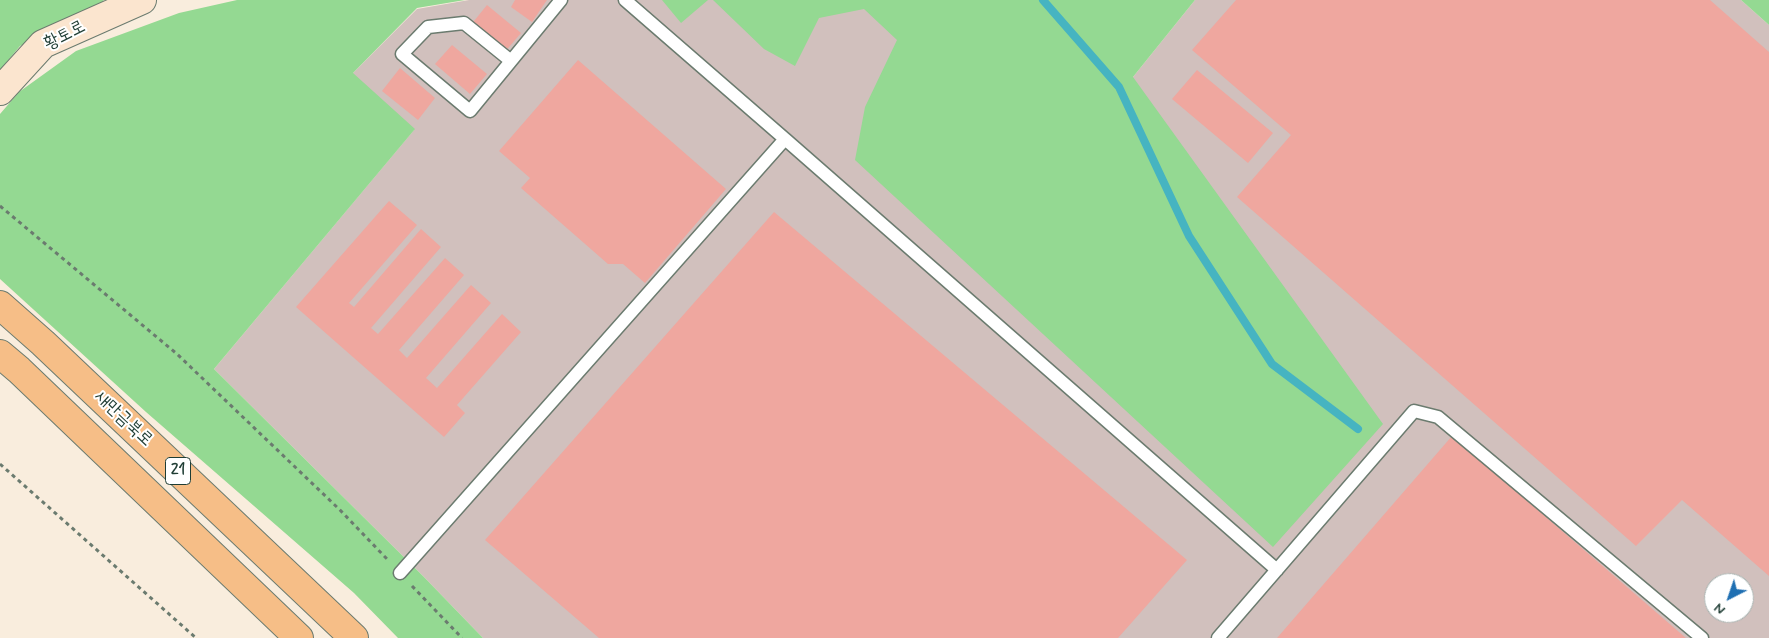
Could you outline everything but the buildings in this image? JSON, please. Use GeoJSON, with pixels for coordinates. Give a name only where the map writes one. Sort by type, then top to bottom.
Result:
{"type":"FeatureCollection","features":[{"type":"Feature","properties":{"kind":"highway","name":"새만금북로"},"geometry":{"type":"LineString","coordinates":[[0,305],[43,343],[354,638]]}},
{"type":"Feature","properties":{"kind":"highway","name":"새만금북로"},"geometry":{"type":"LineString","coordinates":[[0,354],[298,638]]}},
{"type":"Feature","properties":{"kind":"main road","name":"황토로"},"geometry":{"type":"LineString","coordinates":[[0,91],[43,44],[130,3]]}},
{"type":"Feature","properties":{"kind":"lane"},"geometry":{"type":"LineString","coordinates":[[511,61],[464,23],[428,27],[402,54],[470,111],[562,0]]}},
{"type":"Feature","properties":{"kind":"lane"},"geometry":{"type":"LineString","coordinates":[[625,0],[1277,570]]}},
{"type":"Feature","properties":{"kind":"lane"},"geometry":{"type":"LineString","coordinates":[[400,573],[785,139]]}},
{"type":"Feature","properties":{"kind":"lane"},"geometry":{"type":"LineString","coordinates":[[1218,638],[1414,411],[1438,417],[1702,638]]}},
{"type":"Feature","properties":{"kind":"path"},"geometry":{"type":"LineString","coordinates":[[0,206],[177,354],[340,510],[462,638]]}},
{"type":"Feature","properties":{"kind":"path"},"geometry":{"type":"LineString","coordinates":[[0,464],[196,638]]}},
{"type":"Feature","properties":{"kind":"shaded area"},"geometry":{"type":"Polygon","coordinates":[[[469,0],[993,0],[1133,77],[1195,0],[1741,0],[1769,25],[1769,638],[483,638],[214,369],[414,130],[352,74],[417,9],[469,0]]]}},
{"type":"Feature","properties":{"kind":"green space"},"geometry":{"type":"Polygon","coordinates":[[[0,0],[104,1],[20,46],[0,70],[0,0]]]}},
{"type":"Feature","properties":{"kind":"green space"},"geometry":{"type":"Polygon","coordinates":[[[237,0],[465,0],[417,8],[353,73],[415,129],[214,369],[483,638],[398,638],[354,593],[146,412],[0,279],[0,114],[19,92],[76,51],[179,13],[237,0]]]}},
{"type":"Feature","properties":{"kind":"green space"},"geometry":{"type":"Polygon","coordinates":[[[662,0],[708,0],[681,23],[662,0]]]}},
{"type":"Feature","properties":{"kind":"green space"},"geometry":{"type":"Polygon","coordinates":[[[713,0],[1195,0],[1133,77],[1383,424],[1273,547],[855,160],[865,107],[897,40],[864,9],[819,18],[795,66],[764,49],[713,0]]]}},
{"type":"Feature","properties":{"kind":"green space"},"geometry":{"type":"Polygon","coordinates":[[[1741,0],[1769,0],[1769,25],[1741,0]]]}},
{"type":"Feature","properties":{"kind":"waterway"},"geometry":{"type":"LineString","coordinates":[[1043,0],[1119,87],[1189,236],[1272,364],[1358,429]]}}]}
